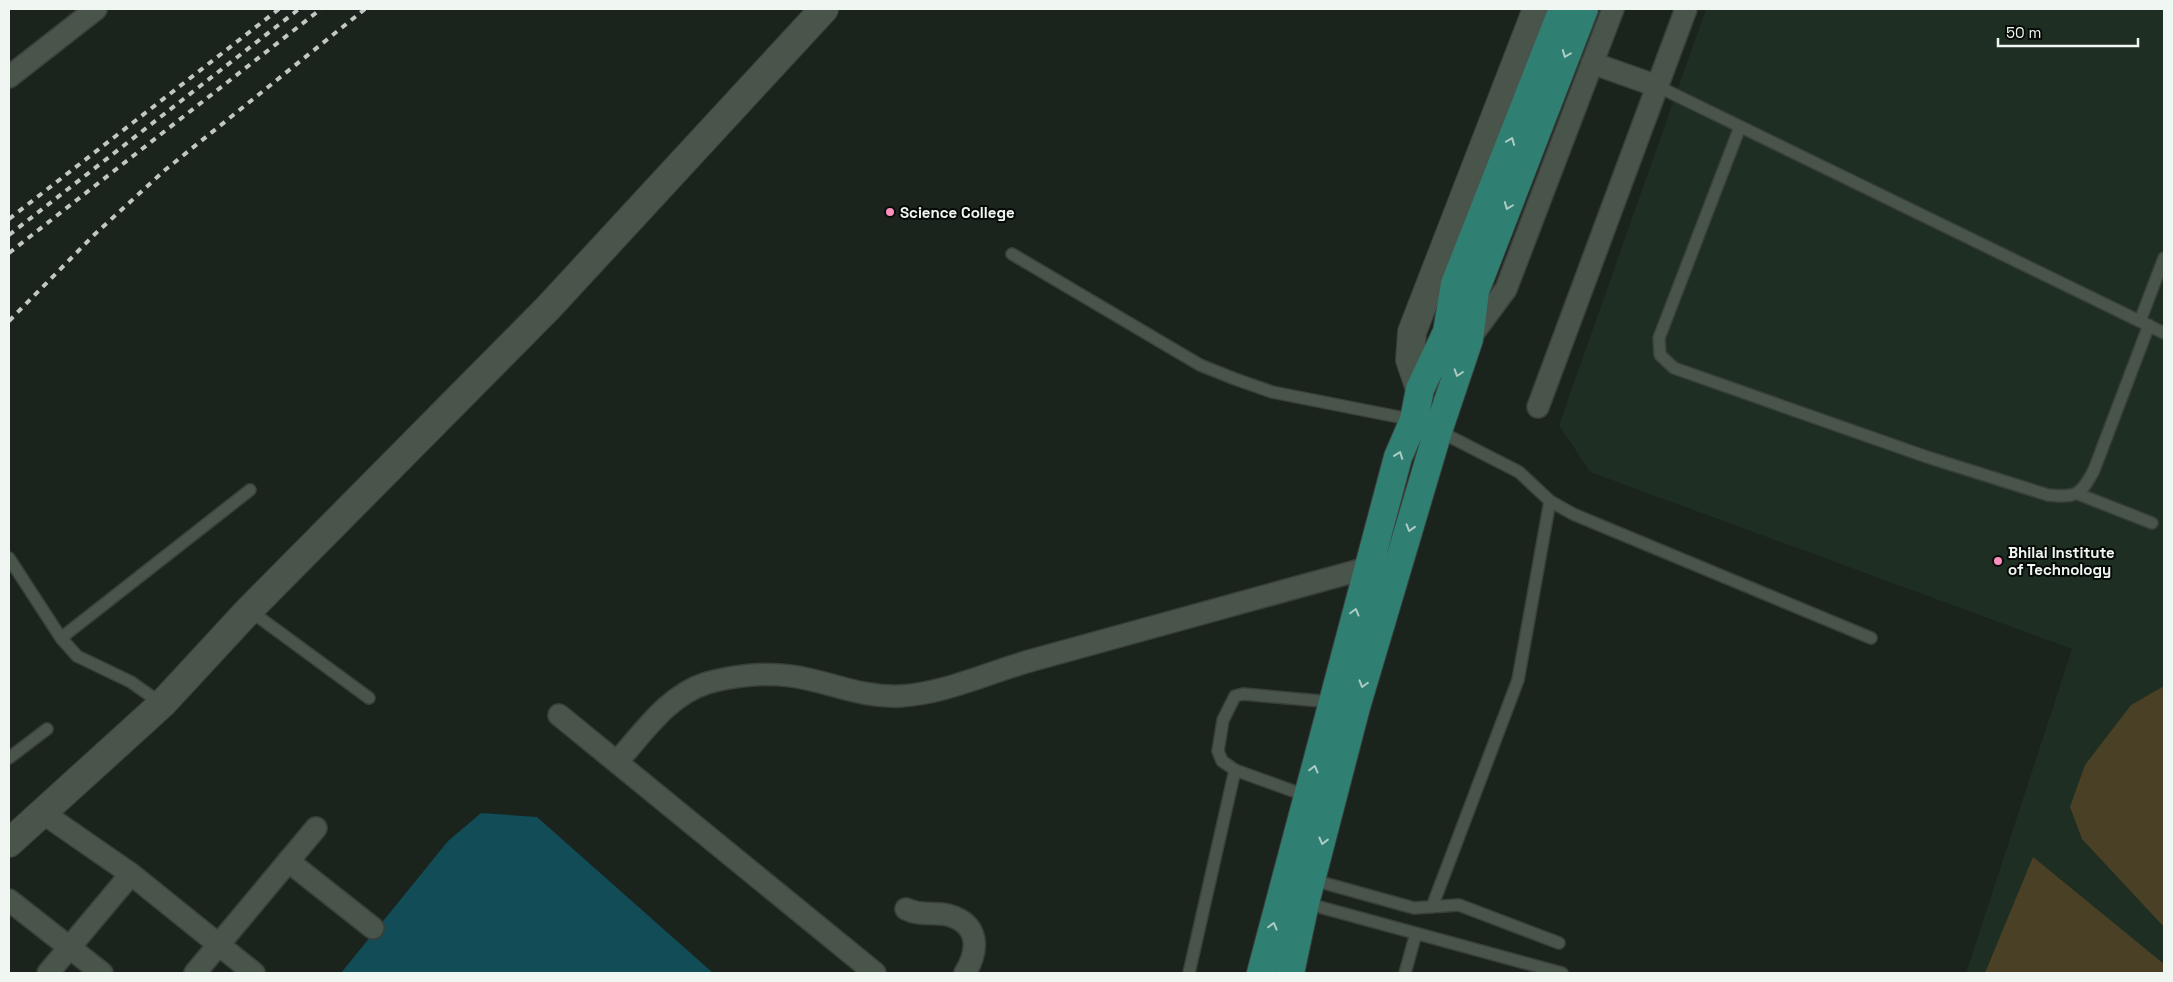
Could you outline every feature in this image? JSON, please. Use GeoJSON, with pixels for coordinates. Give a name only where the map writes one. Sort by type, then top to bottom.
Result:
{"type":"FeatureCollection","features":[{"type":"Feature","properties":{"kind":"main road"},"geometry":{"type":"LineString","coordinates":[[1290,973],[1359,698],[1438,431],[1469,339],[1465,287],[1563,9]]}},
{"type":"Feature","properties":{"kind":"main road"},"geometry":{"type":"LineString","coordinates":[[1261,973],[1367,568],[1398,457],[1414,420],[1420,389],[1447,332],[1584,9]]}},
{"type":"Feature","properties":{"kind":"street"},"geometry":{"type":"LineString","coordinates":[[9,77],[96,9]]}},
{"type":"Feature","properties":{"kind":"street"},"geometry":{"type":"LineString","coordinates":[[9,843],[162,704],[249,610],[548,308],[824,9]]}},
{"type":"Feature","properties":{"kind":"street"},"geometry":{"type":"LineString","coordinates":[[1420,389],[1410,360],[1412,332],[1538,9]]}},
{"type":"Feature","properties":{"kind":"street"},"geometry":{"type":"LineString","coordinates":[[1469,339],[1506,288],[1613,9]]}},
{"type":"Feature","properties":{"kind":"street"},"geometry":{"type":"LineString","coordinates":[[1538,407],[1686,9]]}},
{"type":"Feature","properties":{"kind":"street"},"geometry":{"type":"LineString","coordinates":[[1592,63],[1657,86]]}},
{"type":"Feature","properties":{"kind":"street"},"geometry":{"type":"LineString","coordinates":[[618,762],[654,720],[682,694],[707,683],[755,675],[791,676],[859,694],[902,696],[952,686],[1022,663],[1201,612],[1367,568]]}},
{"type":"Feature","properties":{"kind":"street"},"geometry":{"type":"LineString","coordinates":[[559,715],[876,973]]}},
{"type":"Feature","properties":{"kind":"street"},"geometry":{"type":"LineString","coordinates":[[44,812],[131,874],[254,973]]}},
{"type":"Feature","properties":{"kind":"street"},"geometry":{"type":"LineString","coordinates":[[195,973],[316,828]]}},
{"type":"Feature","properties":{"kind":"street"},"geometry":{"type":"LineString","coordinates":[[288,861],[372,928]]}},
{"type":"Feature","properties":{"kind":"street"},"geometry":{"type":"LineString","coordinates":[[48,973],[131,874]]}},
{"type":"Feature","properties":{"kind":"street"},"geometry":{"type":"LineString","coordinates":[[9,900],[102,973]]}},
{"type":"Feature","properties":{"kind":"street"},"geometry":{"type":"LineString","coordinates":[[906,909],[916,914],[948,915],[965,924],[975,935],[976,943],[972,962],[965,973]]}},
{"type":"Feature","properties":{"kind":"lane"},"geometry":{"type":"LineString","coordinates":[[1657,86],[2164,333]]}},
{"type":"Feature","properties":{"kind":"lane"},"geometry":{"type":"LineString","coordinates":[[1740,127],[1659,338],[1660,355],[1674,368],[1927,457],[2048,495],[2066,497],[2078,494],[2087,484],[2094,470],[2164,258]]}},
{"type":"Feature","properties":{"kind":"lane"},"geometry":{"type":"LineString","coordinates":[[1012,254],[1200,365],[1272,392],[1414,420],[1519,472],[1550,501],[1573,514],[1871,638]]}},
{"type":"Feature","properties":{"kind":"lane"},"geometry":{"type":"LineString","coordinates":[[61,638],[250,490]]}},
{"type":"Feature","properties":{"kind":"lane"},"geometry":{"type":"LineString","coordinates":[[2078,494],[2152,523]]}},
{"type":"Feature","properties":{"kind":"lane"},"geometry":{"type":"LineString","coordinates":[[1432,906],[1518,680],[1550,501]]}},
{"type":"Feature","properties":{"kind":"lane"},"geometry":{"type":"LineString","coordinates":[[9,558],[61,638],[78,656],[131,682],[162,704]]}},
{"type":"Feature","properties":{"kind":"lane"},"geometry":{"type":"LineString","coordinates":[[249,610],[369,698]]}},
{"type":"Feature","properties":{"kind":"lane"},"geometry":{"type":"LineString","coordinates":[[1307,796],[1235,770],[1222,761],[1218,751],[1223,720],[1235,696],[1243,694],[1332,702]]}},
{"type":"Feature","properties":{"kind":"lane"},"geometry":{"type":"LineString","coordinates":[[9,758],[47,729]]}},
{"type":"Feature","properties":{"kind":"lane"},"geometry":{"type":"LineString","coordinates":[[1189,973],[1235,770]]}},
{"type":"Feature","properties":{"kind":"lane"},"geometry":{"type":"LineString","coordinates":[[1309,892],[1414,908],[1459,905],[1559,944]]}},
{"type":"Feature","properties":{"kind":"lane"},"geometry":{"type":"LineString","coordinates":[[1309,892],[1416,933],[1562,973]]}},
{"type":"Feature","properties":{"kind":"lane"},"geometry":{"type":"LineString","coordinates":[[1405,973],[1416,933]]}},
{"type":"Feature","properties":{"kind":"shaded area","name":"Bhilai Institute of Technology"},"geometry":{"type":"Polygon","coordinates":[[[1706,9],[2164,9],[2164,973],[1966,973],[2072,649],[1590,472],[1559,425],[1706,9]]]}},
{"type":"Feature","properties":{"kind":"shaded area"},"geometry":{"type":"Polygon","coordinates":[[[2164,686],[2164,927],[2082,839],[2070,807],[2085,765],[2131,705],[2164,686]]]}},
{"type":"Feature","properties":{"kind":"shaded area"},"geometry":{"type":"Polygon","coordinates":[[[2033,857],[2164,964],[2164,973],[1985,973],[2033,857]]]}},
{"type":"Feature","properties":{"kind":"water"},"geometry":{"type":"Polygon","coordinates":[[[481,813],[537,817],[713,973],[341,973],[448,841],[481,813]]]}},
{"type":"Feature","properties":{"kind":"railway"},"geometry":{"type":"LineString","coordinates":[[9,219],[279,9]]}},
{"type":"Feature","properties":{"kind":"railway"},"geometry":{"type":"LineString","coordinates":[[9,235],[299,9]]}},
{"type":"Feature","properties":{"kind":"railway"},"geometry":{"type":"LineString","coordinates":[[9,253],[321,9]]}},
{"type":"Feature","properties":{"kind":"railway"},"geometry":{"type":"LineString","coordinates":[[9,321],[95,234],[165,170],[365,9]]}},
{"type":"Feature","properties":{"kind":"place","name":"Science College"},"geometry":{"type":"Point","coordinates":[890,212]}},
{"type":"Feature","properties":{"kind":"place","name":"Bhilai Institute of Technology"},"geometry":{"type":"Point","coordinates":[1998,561]}}]}
